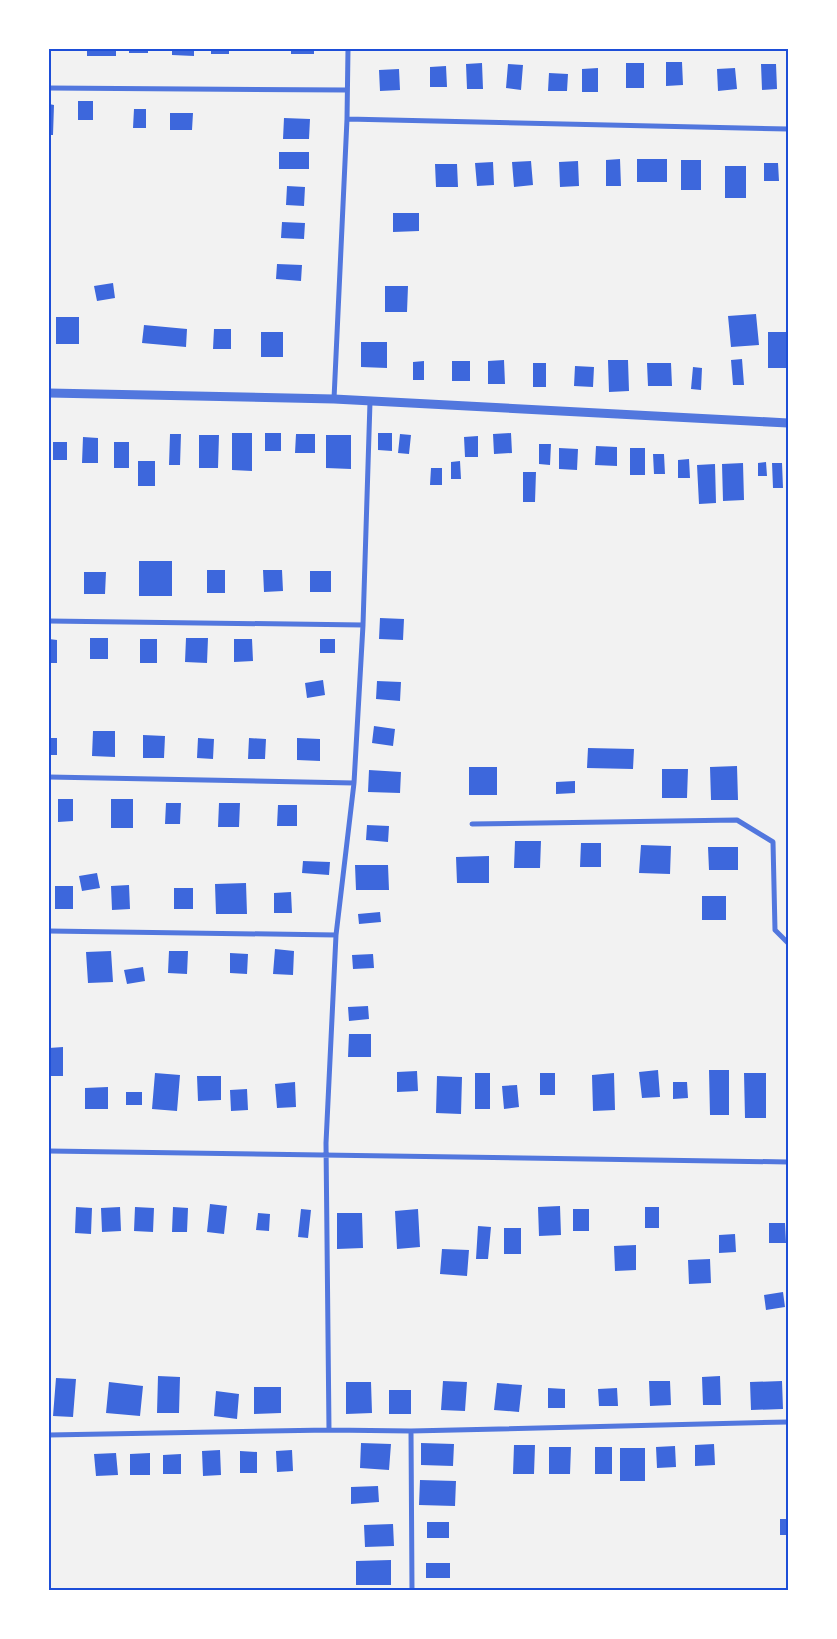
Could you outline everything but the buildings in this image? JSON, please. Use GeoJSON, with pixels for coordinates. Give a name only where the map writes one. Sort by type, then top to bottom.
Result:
{"type":"FeatureCollection","features":[{"type":"Feature","properties":{"kind":"street"},"geometry":{"type":"LineString","coordinates":[[334,399],[347,119],[348,49]]}},
{"type":"Feature","properties":{"kind":"street"},"geometry":{"type":"LineString","coordinates":[[49,88],[346,90]]}},
{"type":"Feature","properties":{"kind":"street"},"geometry":{"type":"LineString","coordinates":[[347,119],[788,129]]}},
{"type":"Feature","properties":{"kind":"street"},"geometry":{"type":"LineString","coordinates":[[49,393],[334,399],[788,423]]}},
{"type":"Feature","properties":{"kind":"street"},"geometry":{"type":"LineString","coordinates":[[329,1430],[326,1155],[336,935],[354,783],[363,625],[370,402]]}},
{"type":"Feature","properties":{"kind":"street"},"geometry":{"type":"LineString","coordinates":[[49,621],[363,625]]}},
{"type":"Feature","properties":{"kind":"street"},"geometry":{"type":"LineString","coordinates":[[49,777],[354,783]]}},
{"type":"Feature","properties":{"kind":"street"},"geometry":{"type":"LineString","coordinates":[[472,824],[737,820],[773,842],[775,930],[788,943]]}},
{"type":"Feature","properties":{"kind":"street"},"geometry":{"type":"LineString","coordinates":[[49,931],[336,935]]}},
{"type":"Feature","properties":{"kind":"street"},"geometry":{"type":"LineString","coordinates":[[49,1151],[788,1162]]}},
{"type":"Feature","properties":{"kind":"street"},"geometry":{"type":"LineString","coordinates":[[49,1435],[329,1430],[411,1431],[788,1422]]}},
{"type":"Feature","properties":{"kind":"street"},"geometry":{"type":"LineString","coordinates":[[411,1431],[412,1590]]}}]}
